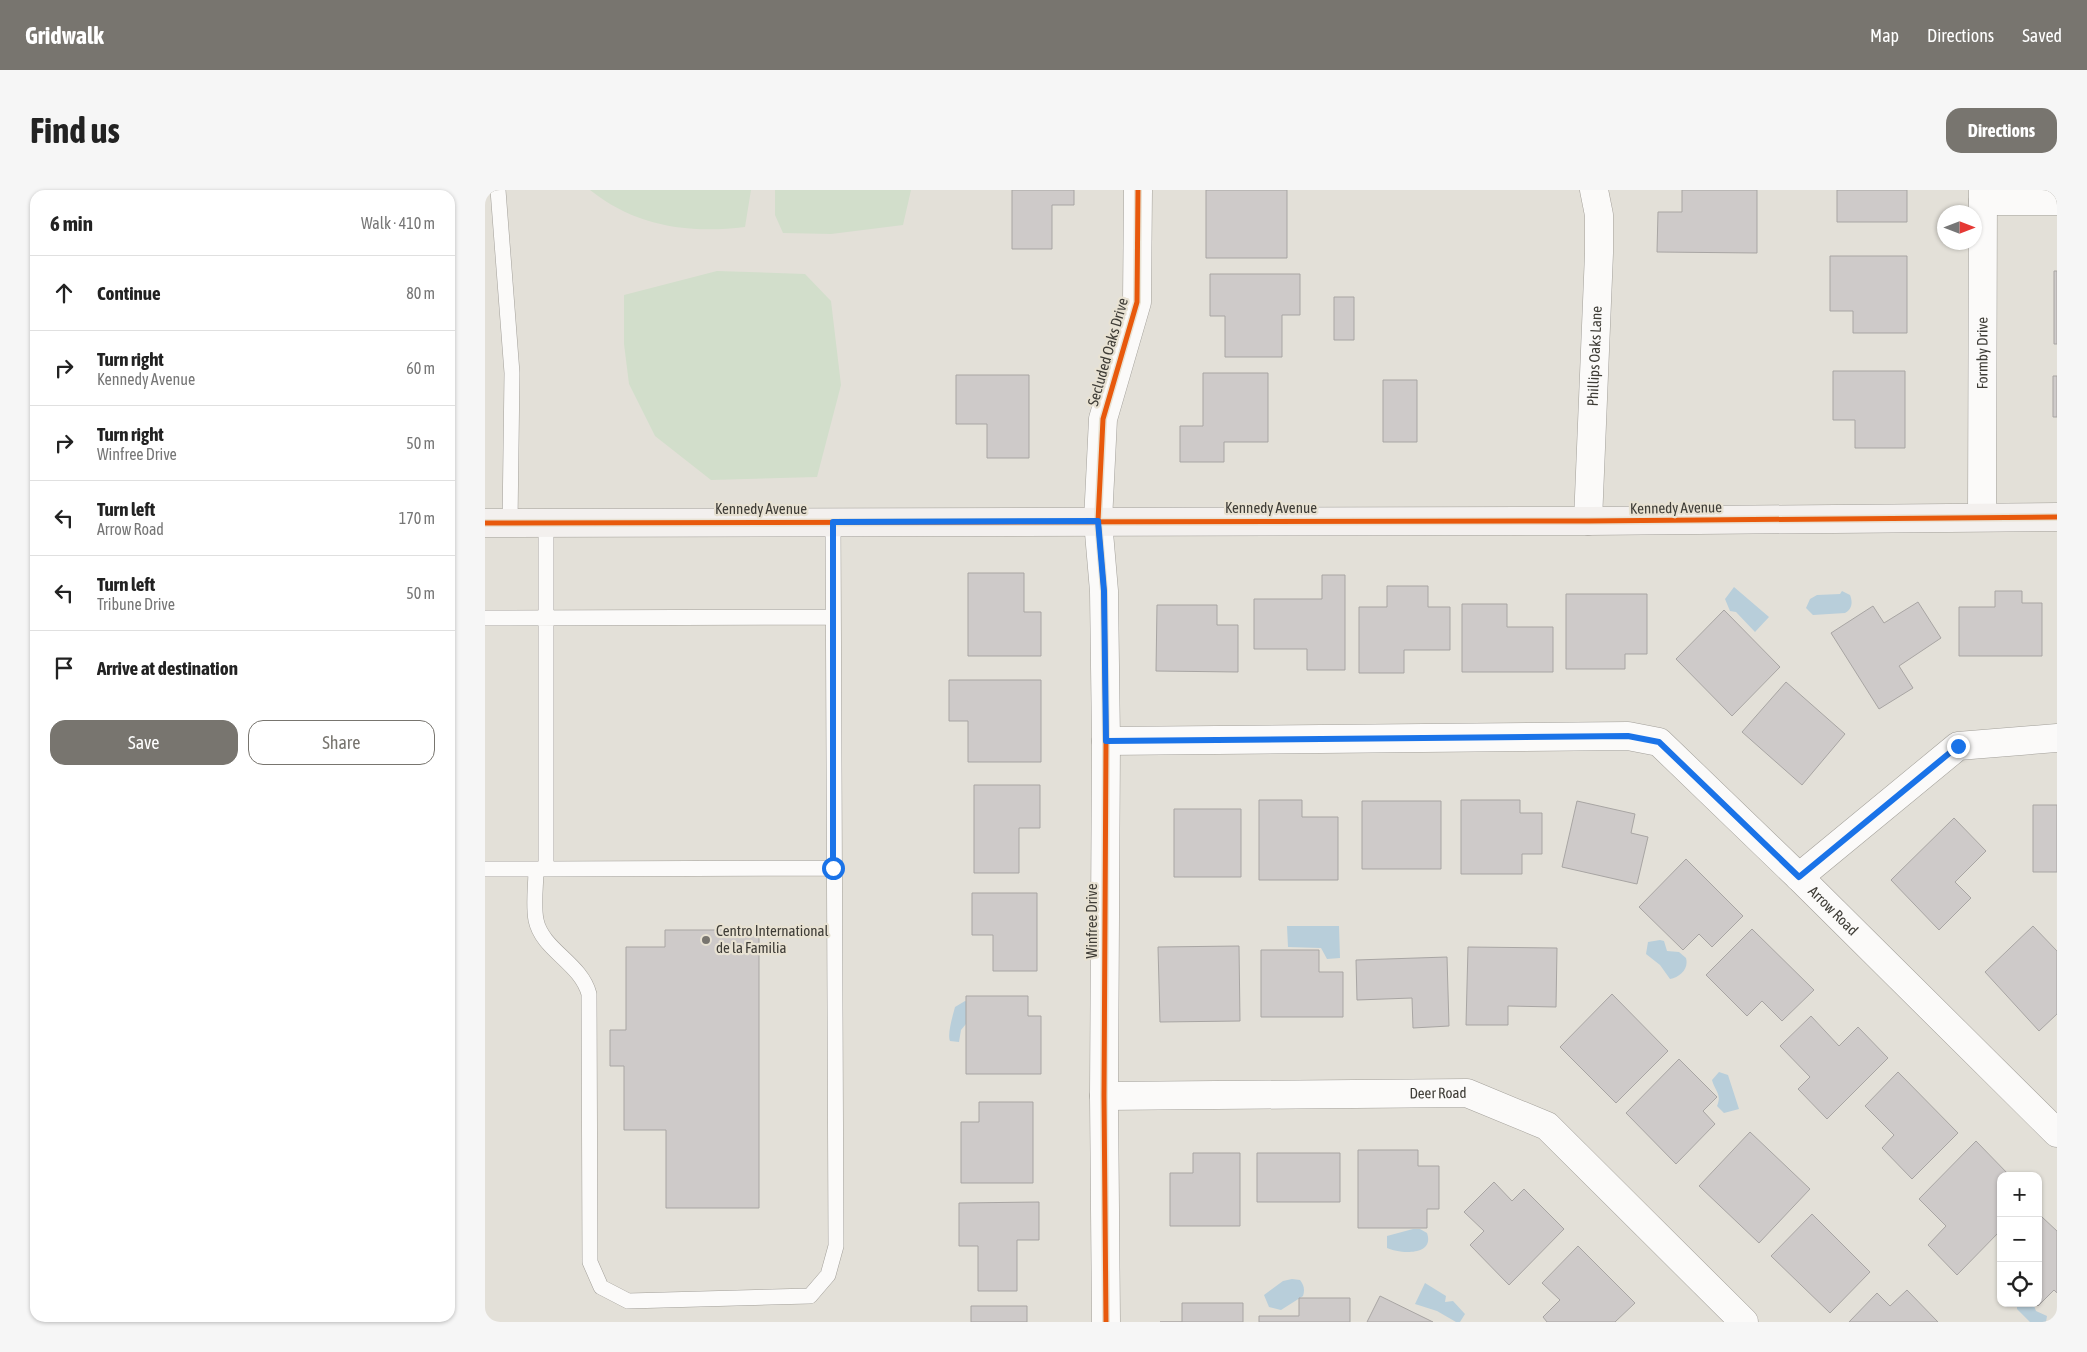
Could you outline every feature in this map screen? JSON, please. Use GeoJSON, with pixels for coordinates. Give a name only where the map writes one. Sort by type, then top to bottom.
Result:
{"type":"FeatureCollection","features":[{"type":"Feature","properties":{"kind":"street","name":"Secluded Oaks Drive"},"geometry":{"type":"LineString","coordinates":[[1098,521],[1103,419],[1137,302],[1138,190]]}},
{"type":"Feature","properties":{"kind":"street","name":"Phillips Oaks Lane"},"geometry":{"type":"LineString","coordinates":[[1588,522],[1599,253],[1599,214],[1594,190]]}},
{"type":"Feature","properties":{"kind":"street"},"geometry":{"type":"LineString","coordinates":[[1983,195],[2057,201]]}},
{"type":"Feature","properties":{"kind":"street","name":"Formby Drive"},"geometry":{"type":"LineString","coordinates":[[1982,517],[1983,195]]}},
{"type":"Feature","properties":{"kind":"street","name":"Kennedy Avenue"},"geometry":{"type":"LineString","coordinates":[[498,523],[1588,522],[2057,517]]}},
{"type":"Feature","properties":{"kind":"street","name":"Winfree Drive"},"geometry":{"type":"LineString","coordinates":[[1098,521],[1104,591],[1106,741],[1104,1096],[1106,1322]]}},
{"type":"Feature","properties":{"kind":"street","name":"Arrow Road"},"geometry":{"type":"LineString","coordinates":[[1106,741],[1628,736],[1659,742],[1799,877],[2057,1133]]}},
{"type":"Feature","properties":{"kind":"street"},"geometry":{"type":"LineString","coordinates":[[1799,877],[1958,746],[2057,738]]}},
{"type":"Feature","properties":{"kind":"street","name":"Deer Road"},"geometry":{"type":"LineString","coordinates":[[1104,1096],[1467,1093],[1547,1126],[1744,1322]]}},
{"type":"Feature","properties":{"kind":"lane"},"geometry":{"type":"LineString","coordinates":[[498,190],[512,373],[498,523]]}},
{"type":"Feature","properties":{"kind":"lane"},"geometry":{"type":"LineString","coordinates":[[546,523],[541,869],[536,920],[543,936],[585,981],[589,994],[590,1262],[601,1287],[629,1300],[810,1296],[828,1275],[836,1246],[833,522]]}},
{"type":"Feature","properties":{"kind":"lane"},"geometry":{"type":"LineString","coordinates":[[485,618],[833,617]]}},
{"type":"Feature","properties":{"kind":"lane"},"geometry":{"type":"LineString","coordinates":[[485,870],[833,868]]}},
{"type":"Feature","properties":{"kind":"green space"},"geometry":{"type":"Polygon","coordinates":[[[590,190],[751,190],[745,227],[703,229],[663,225],[644,219],[625,212],[590,190]]]}},
{"type":"Feature","properties":{"kind":"green space"},"geometry":{"type":"Polygon","coordinates":[[[775,190],[911,190],[903,225],[831,234],[783,233],[775,215],[775,190]]]}},
{"type":"Feature","properties":{"kind":"green space"},"geometry":{"type":"Polygon","coordinates":[[[717,271],[805,274],[831,301],[841,385],[817,477],[711,480],[655,436],[629,384],[624,344],[624,295],[717,271]]]}},
{"type":"Feature","properties":{"kind":"water"},"geometry":{"type":"Polygon","coordinates":[[[1734,587],[1769,617],[1755,632],[1736,612],[1730,611],[1725,599],[1734,587]]]}},
{"type":"Feature","properties":{"kind":"water"},"geometry":{"type":"Polygon","coordinates":[[[1842,591],[1850,595],[1851,600],[1851,606],[1845,613],[1813,615],[1806,608],[1810,599],[1817,595],[1840,594],[1842,591]]]}},
{"type":"Feature","properties":{"kind":"water"},"geometry":{"type":"Polygon","coordinates":[[[1287,926],[1339,926],[1340,958],[1327,959],[1321,948],[1288,947],[1287,926]]]}},
{"type":"Feature","properties":{"kind":"water"},"geometry":{"type":"Polygon","coordinates":[[[1664,941],[1667,951],[1679,952],[1686,958],[1685,969],[1674,978],[1670,979],[1660,965],[1646,954],[1648,942],[1664,941]]]}},
{"type":"Feature","properties":{"kind":"water"},"geometry":{"type":"Polygon","coordinates":[[[965,1001],[970,1003],[966,1024],[961,1030],[959,1042],[950,1041],[950,1029],[955,1007],[965,1001]]]}},
{"type":"Feature","properties":{"kind":"water"},"geometry":{"type":"Polygon","coordinates":[[[1719,1072],[1728,1075],[1739,1109],[1724,1113],[1717,1106],[1718,1095],[1712,1080],[1719,1072]]]}},
{"type":"Feature","properties":{"kind":"water"},"geometry":{"type":"Polygon","coordinates":[[[1420,1229],[1427,1233],[1428,1240],[1426,1246],[1407,1252],[1387,1248],[1387,1236],[1420,1229]]]}},
{"type":"Feature","properties":{"kind":"water"},"geometry":{"type":"Polygon","coordinates":[[[1300,1280],[1304,1290],[1303,1296],[1281,1310],[1269,1307],[1264,1295],[1283,1281],[1300,1280]]]}},
{"type":"Feature","properties":{"kind":"water"},"geometry":{"type":"Polygon","coordinates":[[[1425,1283],[1446,1296],[1445,1302],[1453,1301],[1465,1314],[1460,1322],[1456,1322],[1437,1311],[1415,1304],[1425,1283]]]}},
{"type":"Feature","properties":{"kind":"water"},"geometry":{"type":"Polygon","coordinates":[[[2017,1307],[2034,1307],[2036,1311],[2047,1316],[2046,1322],[2030,1322],[2017,1307]]]}},
{"type":"Feature","properties":{"kind":"building"},"geometry":{"type":"Polygon","coordinates":[[[1012,190],[1074,190],[1074,205],[1052,205],[1052,249],[1012,249],[1012,190]]]}},
{"type":"Feature","properties":{"kind":"building"},"geometry":{"type":"Polygon","coordinates":[[[1206,190],[1287,190],[1287,258],[1206,258],[1206,190]]]}},
{"type":"Feature","properties":{"kind":"building"},"geometry":{"type":"Polygon","coordinates":[[[1682,190],[1757,190],[1757,253],[1657,252],[1658,212],[1682,212],[1682,190]]]}},
{"type":"Feature","properties":{"kind":"building"},"geometry":{"type":"Polygon","coordinates":[[[1837,190],[1907,190],[1907,222],[1837,222],[1837,190]]]}},
{"type":"Feature","properties":{"kind":"building"},"geometry":{"type":"Polygon","coordinates":[[[1830,256],[1907,256],[1907,333],[1853,333],[1853,311],[1830,311],[1830,256]]]}},
{"type":"Feature","properties":{"kind":"building"},"geometry":{"type":"Polygon","coordinates":[[[2054,271],[2057,271],[2057,344],[2054,344],[2054,271]]]}},
{"type":"Feature","properties":{"kind":"building"},"geometry":{"type":"Polygon","coordinates":[[[1210,274],[1300,274],[1300,315],[1282,315],[1282,357],[1225,357],[1225,316],[1210,316],[1210,274]]]}},
{"type":"Feature","properties":{"kind":"building"},"geometry":{"type":"Polygon","coordinates":[[[1334,297],[1354,297],[1354,340],[1334,340],[1334,297]]]}},
{"type":"Feature","properties":{"kind":"building"},"geometry":{"type":"Polygon","coordinates":[[[1833,371],[1905,371],[1905,448],[1855,448],[1855,420],[1833,420],[1833,371]]]}},
{"type":"Feature","properties":{"kind":"building"},"geometry":{"type":"Polygon","coordinates":[[[1203,373],[1268,373],[1268,442],[1224,442],[1224,462],[1180,462],[1180,426],[1203,426],[1203,373]]]}},
{"type":"Feature","properties":{"kind":"building"},"geometry":{"type":"Polygon","coordinates":[[[956,375],[1029,375],[1029,458],[987,458],[987,424],[956,424],[956,375]]]}},
{"type":"Feature","properties":{"kind":"building"},"geometry":{"type":"Polygon","coordinates":[[[2053,376],[2057,376],[2057,417],[2053,417],[2053,376]]]}},
{"type":"Feature","properties":{"kind":"building"},"geometry":{"type":"Polygon","coordinates":[[[1383,380],[1417,380],[1417,442],[1383,442],[1383,380]]]}},
{"type":"Feature","properties":{"kind":"building"},"geometry":{"type":"Polygon","coordinates":[[[968,573],[1024,573],[1024,612],[1041,612],[1041,656],[968,656],[968,573]]]}},
{"type":"Feature","properties":{"kind":"building"},"geometry":{"type":"Polygon","coordinates":[[[1322,575],[1345,575],[1345,670],[1307,670],[1307,649],[1254,649],[1254,599],[1322,599],[1322,575]]]}},
{"type":"Feature","properties":{"kind":"building"},"geometry":{"type":"Polygon","coordinates":[[[1387,586],[1428,586],[1428,607],[1450,607],[1450,650],[1404,650],[1404,673],[1359,673],[1359,607],[1387,607],[1387,586]]]}},
{"type":"Feature","properties":{"kind":"building"},"geometry":{"type":"Polygon","coordinates":[[[1995,591],[2022,591],[2022,603],[2042,603],[2042,656],[1959,656],[1959,607],[1995,607],[1995,591]]]}},
{"type":"Feature","properties":{"kind":"building"},"geometry":{"type":"Polygon","coordinates":[[[1566,594],[1647,594],[1647,654],[1625,654],[1625,669],[1566,669],[1566,594]]]}},
{"type":"Feature","properties":{"kind":"building"},"geometry":{"type":"Polygon","coordinates":[[[1918,602],[1941,638],[1899,666],[1913,688],[1879,709],[1831,633],[1873,606],[1884,623],[1918,602]]]}},
{"type":"Feature","properties":{"kind":"building"},"geometry":{"type":"Polygon","coordinates":[[[1462,604],[1507,604],[1507,627],[1553,627],[1553,672],[1462,672],[1462,604]]]}},
{"type":"Feature","properties":{"kind":"building"},"geometry":{"type":"Polygon","coordinates":[[[1157,605],[1217,605],[1217,625],[1238,625],[1238,672],[1156,671],[1157,605]]]}},
{"type":"Feature","properties":{"kind":"building"},"geometry":{"type":"Polygon","coordinates":[[[1724,610],[1780,667],[1732,716],[1676,659],[1724,610]]]}},
{"type":"Feature","properties":{"kind":"building"},"geometry":{"type":"Polygon","coordinates":[[[949,680],[1041,680],[1041,762],[968,762],[968,721],[949,721],[949,680]]]}},
{"type":"Feature","properties":{"kind":"building"},"geometry":{"type":"Polygon","coordinates":[[[1786,682],[1845,734],[1802,785],[1742,732],[1786,682]]]}},
{"type":"Feature","properties":{"kind":"building"},"geometry":{"type":"Polygon","coordinates":[[[974,785],[1040,785],[1040,828],[1019,828],[1019,873],[974,873],[974,785]]]}},
{"type":"Feature","properties":{"kind":"building"},"geometry":{"type":"Polygon","coordinates":[[[1259,800],[1302,800],[1302,817],[1338,817],[1338,880],[1259,880],[1259,800]]]}},
{"type":"Feature","properties":{"kind":"building"},"geometry":{"type":"Polygon","coordinates":[[[1461,800],[1520,800],[1520,813],[1542,813],[1542,854],[1522,854],[1522,874],[1461,874],[1461,800]]]}},
{"type":"Feature","properties":{"kind":"building"},"geometry":{"type":"Polygon","coordinates":[[[1362,801],[1441,801],[1441,869],[1362,869],[1362,801]]]}},
{"type":"Feature","properties":{"kind":"building"},"geometry":{"type":"Polygon","coordinates":[[[1577,801],[1635,814],[1631,833],[1648,837],[1637,884],[1562,867],[1577,801]]]}},
{"type":"Feature","properties":{"kind":"building"},"geometry":{"type":"Polygon","coordinates":[[[2033,805],[2057,805],[2057,872],[2033,872],[2033,805]]]}},
{"type":"Feature","properties":{"kind":"building"},"geometry":{"type":"Polygon","coordinates":[[[1174,809],[1241,809],[1241,877],[1174,877],[1174,809]]]}},
{"type":"Feature","properties":{"kind":"building"},"geometry":{"type":"Polygon","coordinates":[[[1954,818],[1986,851],[1955,882],[1971,898],[1939,930],[1891,880],[1954,818]]]}},
{"type":"Feature","properties":{"kind":"building"},"geometry":{"type":"Polygon","coordinates":[[[1686,859],[1743,916],[1712,947],[1699,934],[1683,950],[1639,907],[1686,859]]]}},
{"type":"Feature","properties":{"kind":"building"},"geometry":{"type":"Polygon","coordinates":[[[972,893],[1037,893],[1037,971],[993,971],[993,935],[972,935],[972,893]]]}},
{"type":"Feature","properties":{"kind":"building"},"geometry":{"type":"Polygon","coordinates":[[[2033,926],[2057,951],[2057,1014],[2039,1031],[1985,972],[2033,926]]]}},
{"type":"Feature","properties":{"kind":"building"},"geometry":{"type":"Polygon","coordinates":[[[1752,929],[1814,990],[1782,1021],[1762,1001],[1747,1016],[1706,975],[1752,929]]]}},
{"type":"Feature","properties":{"kind":"building"},"geometry":{"type":"Polygon","coordinates":[[[665,930],[759,930],[759,1208],[666,1208],[666,1130],[624,1130],[624,1066],[610,1066],[610,1030],[626,1030],[626,947],[665,947],[665,930]]]}},
{"type":"Feature","properties":{"kind":"building"},"geometry":{"type":"Polygon","coordinates":[[[1239,946],[1240,1021],[1160,1022],[1158,947],[1239,946]]]}},
{"type":"Feature","properties":{"kind":"building"},"geometry":{"type":"Polygon","coordinates":[[[1468,947],[1557,948],[1556,1007],[1508,1006],[1508,1025],[1466,1025],[1468,947]]]}},
{"type":"Feature","properties":{"kind":"building"},"geometry":{"type":"Polygon","coordinates":[[[1261,950],[1319,950],[1319,972],[1343,972],[1343,1017],[1261,1017],[1261,950]]]}},
{"type":"Feature","properties":{"kind":"building"},"geometry":{"type":"Polygon","coordinates":[[[1447,957],[1449,1026],[1413,1028],[1412,998],[1357,1000],[1356,960],[1447,957]]]}},
{"type":"Feature","properties":{"kind":"building"},"geometry":{"type":"Polygon","coordinates":[[[1612,994],[1668,1051],[1616,1103],[1560,1047],[1612,994]]]}},
{"type":"Feature","properties":{"kind":"building"},"geometry":{"type":"Polygon","coordinates":[[[966,996],[1028,996],[1028,1016],[1041,1016],[1041,1074],[966,1074],[966,996]]]}},
{"type":"Feature","properties":{"kind":"building"},"geometry":{"type":"Polygon","coordinates":[[[1811,1016],[1839,1046],[1858,1027],[1888,1058],[1827,1119],[1798,1089],[1810,1077],[1780,1046],[1811,1016]]]}},
{"type":"Feature","properties":{"kind":"building"},"geometry":{"type":"Polygon","coordinates":[[[1679,1059],[1717,1097],[1703,1111],[1715,1124],[1676,1164],[1626,1113],[1679,1059]]]}},
{"type":"Feature","properties":{"kind":"building"},"geometry":{"type":"Polygon","coordinates":[[[1898,1072],[1958,1133],[1912,1179],[1882,1148],[1894,1135],[1865,1106],[1898,1072]]]}},
{"type":"Feature","properties":{"kind":"building"},"geometry":{"type":"Polygon","coordinates":[[[979,1102],[1033,1102],[1033,1183],[961,1183],[961,1122],[979,1122],[979,1102]]]}},
{"type":"Feature","properties":{"kind":"building"},"geometry":{"type":"Polygon","coordinates":[[[1750,1132],[1810,1189],[1759,1243],[1699,1186],[1750,1132]]]}},
{"type":"Feature","properties":{"kind":"building"},"geometry":{"type":"Polygon","coordinates":[[[1976,1141],[2006,1172],[1997,1172],[1997,1234],[1957,1275],[1928,1245],[1946,1226],[1919,1199],[1976,1141]]]}},
{"type":"Feature","properties":{"kind":"building"},"geometry":{"type":"Polygon","coordinates":[[[1358,1150],[1418,1150],[1418,1166],[1439,1166],[1439,1209],[1427,1209],[1427,1228],[1358,1228],[1358,1150]]]}},
{"type":"Feature","properties":{"kind":"building"},"geometry":{"type":"Polygon","coordinates":[[[1193,1153],[1240,1153],[1240,1226],[1170,1226],[1170,1173],[1193,1173],[1193,1153]]]}},
{"type":"Feature","properties":{"kind":"building"},"geometry":{"type":"Polygon","coordinates":[[[1257,1153],[1340,1153],[1340,1202],[1257,1202],[1257,1153]]]}},
{"type":"Feature","properties":{"kind":"building"},"geometry":{"type":"Polygon","coordinates":[[[1494,1182],[1512,1201],[1524,1189],[1564,1229],[1509,1285],[1470,1245],[1484,1231],[1464,1212],[1494,1182]]]}},
{"type":"Feature","properties":{"kind":"building"},"geometry":{"type":"Polygon","coordinates":[[[1039,1202],[1039,1240],[1017,1240],[1017,1291],[978,1291],[978,1246],[959,1246],[959,1203],[1039,1202]]]}},
{"type":"Feature","properties":{"kind":"building"},"geometry":{"type":"Polygon","coordinates":[[[1812,1214],[1870,1272],[1830,1313],[1771,1256],[1812,1214]]]}},
{"type":"Feature","properties":{"kind":"building"},"geometry":{"type":"Polygon","coordinates":[[[2042,1217],[2057,1231],[2057,1293],[2054,1290],[2042,1302],[2042,1217]]]}},
{"type":"Feature","properties":{"kind":"building"},"geometry":{"type":"Polygon","coordinates":[[[1578,1246],[1635,1303],[1615,1322],[1547,1322],[1543,1317],[1560,1300],[1542,1283],[1578,1246]]]}},
{"type":"Feature","properties":{"kind":"building"},"geometry":{"type":"Polygon","coordinates":[[[1907,1290],[1938,1322],[1849,1322],[1877,1293],[1890,1306],[1907,1290]]]}},
{"type":"Feature","properties":{"kind":"building"},"geometry":{"type":"Polygon","coordinates":[[[1380,1296],[1433,1322],[1367,1322],[1380,1296]]]}},
{"type":"Feature","properties":{"kind":"building"},"geometry":{"type":"Polygon","coordinates":[[[1299,1298],[1350,1298],[1350,1322],[1259,1322],[1259,1316],[1299,1316],[1299,1298]]]}},
{"type":"Feature","properties":{"kind":"building"},"geometry":{"type":"Polygon","coordinates":[[[1182,1303],[1243,1303],[1243,1322],[1182,1322],[1182,1303]]]}},
{"type":"Feature","properties":{"kind":"building"},"geometry":{"type":"Polygon","coordinates":[[[971,1306],[1027,1306],[1027,1322],[971,1322],[971,1306]]]}},
{"type":"Feature","properties":{"kind":"cycle path"},"geometry":{"type":"LineString","coordinates":[[1106,1322],[1104,1096],[1106,741],[1104,591],[1098,521],[1103,419],[1137,302],[1138,190]]}},
{"type":"Feature","properties":{"kind":"cycle path"},"geometry":{"type":"LineString","coordinates":[[485,523],[1588,521],[2057,517]]}},
{"type":"Feature","properties":{"kind":"place","name":"Centro International de la Familia"},"geometry":{"type":"Point","coordinates":[706,940]}},
{"type":"Feature","properties":{"kind":"route"},"geometry":{"type":"LineString","coordinates":[[833,868],[833,522],[1098,521],[1104,591],[1106,741],[1628,736],[1659,742],[1799,877],[1958,746]]}}]}
